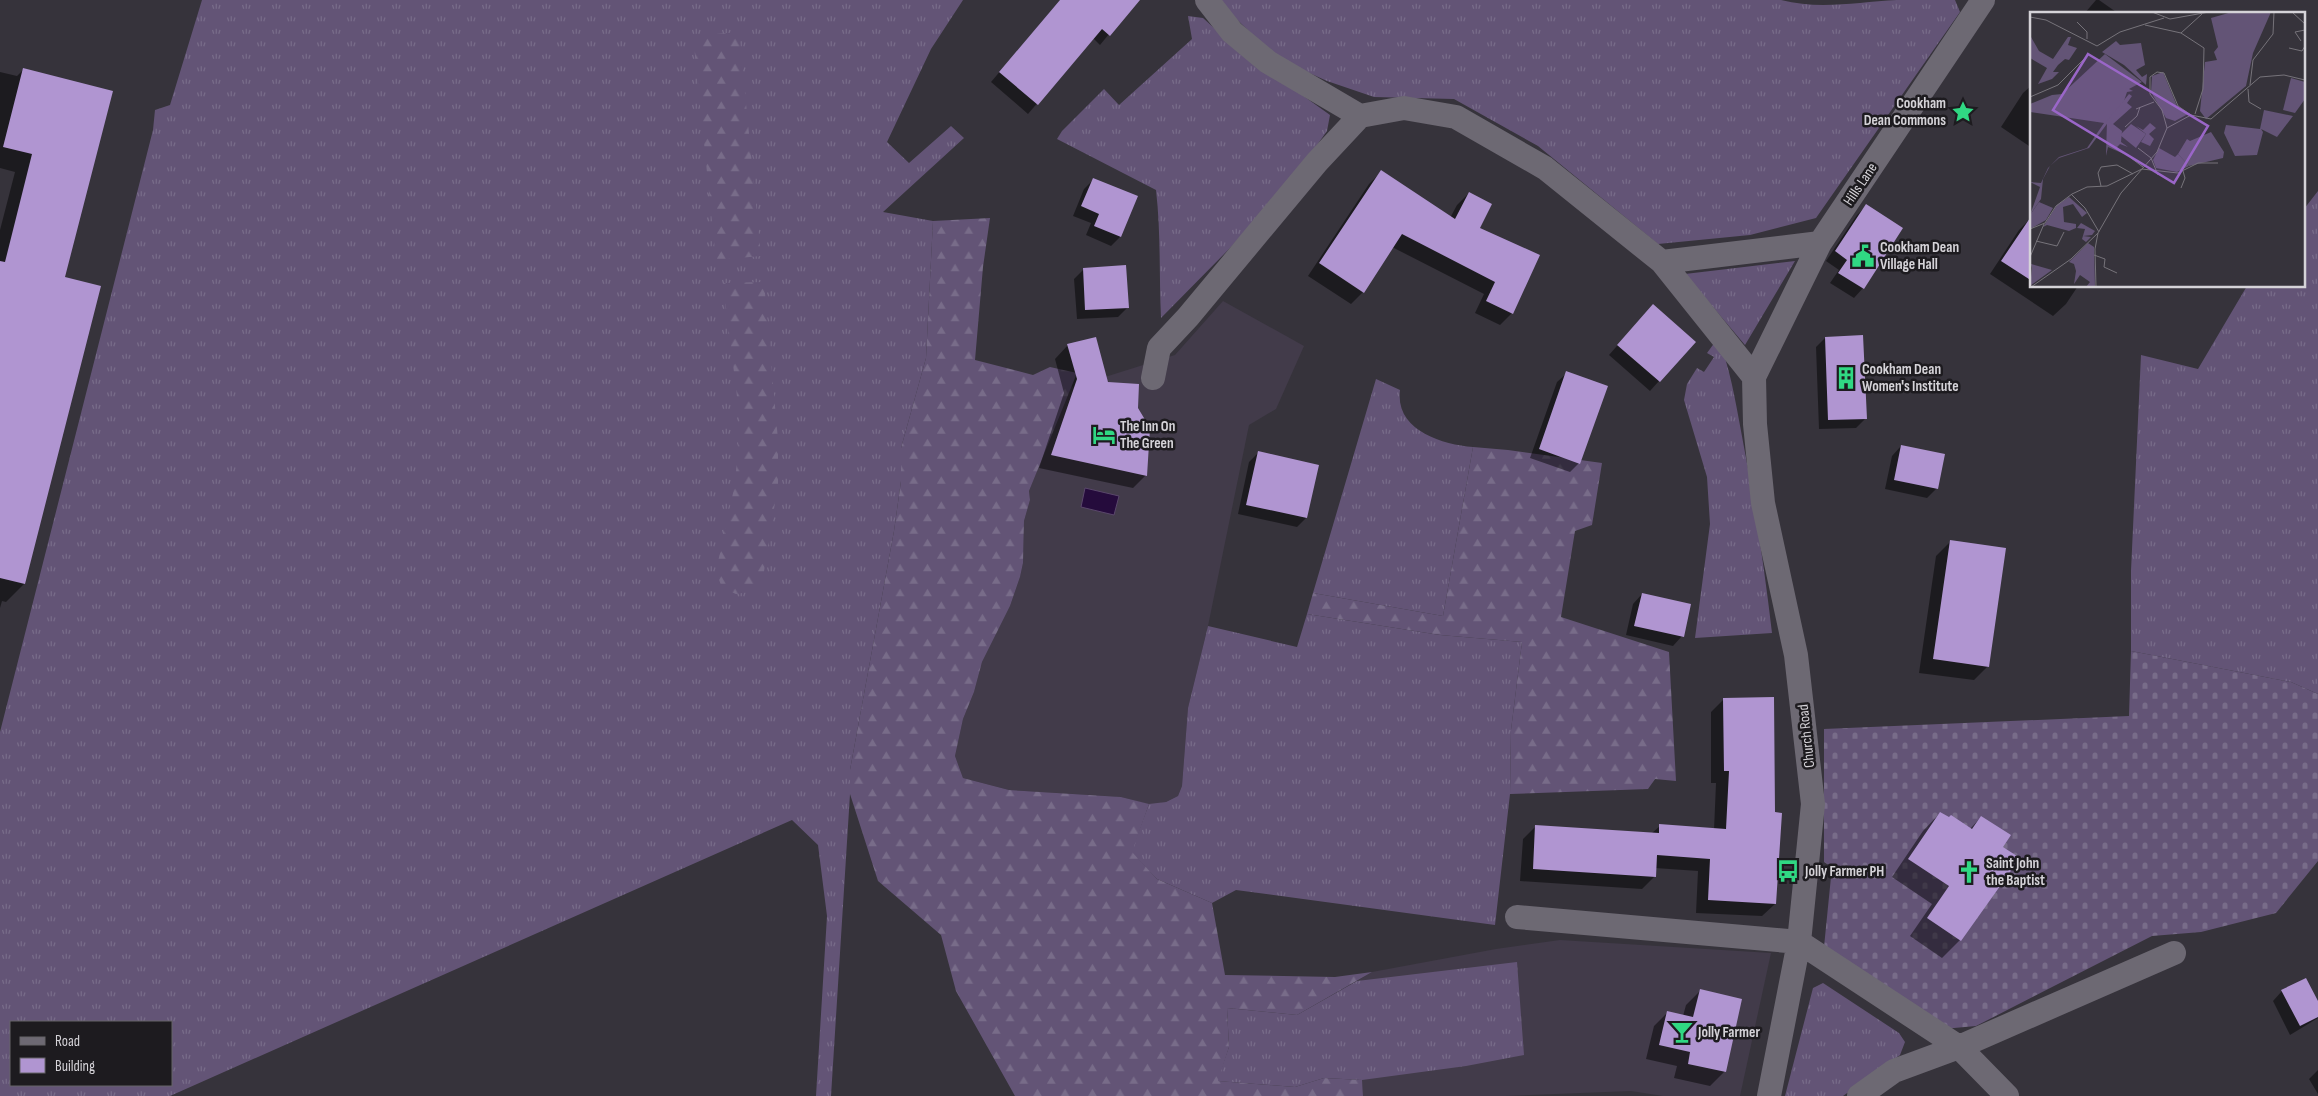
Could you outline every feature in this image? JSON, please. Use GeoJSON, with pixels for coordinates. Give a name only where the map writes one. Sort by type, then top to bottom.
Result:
{"type":"FeatureCollection","features":[{"type":"Feature","properties":{"kind":"street"},"geometry":{"type":"LineString","coordinates":[[1207,0],[1232,32],[1268,62],[1360,116]]}},
{"type":"Feature","properties":{"kind":"street","name":"Hills Lane"},"geometry":{"type":"LineString","coordinates":[[1754,377],[1820,243],[1983,0]]}},
{"type":"Feature","properties":{"kind":"street"},"geometry":{"type":"LineString","coordinates":[[1153,378],[1159,348],[1188,317],[1317,162],[1360,116],[1404,108],[1456,117],[1544,168],[1662,262],[1754,377]]}},
{"type":"Feature","properties":{"kind":"street"},"geometry":{"type":"LineString","coordinates":[[1662,262],[1820,243]]}},
{"type":"Feature","properties":{"kind":"street","name":"Church Road"},"geometry":{"type":"LineString","coordinates":[[1754,377],[1755,424],[1764,503],[1796,655],[1805,717],[1813,804],[1799,942],[1769,1096]]}},
{"type":"Feature","properties":{"kind":"street"},"geometry":{"type":"LineString","coordinates":[[1517,917],[1799,942],[1959,1047],[2007,1096]]}},
{"type":"Feature","properties":{"kind":"street"},"geometry":{"type":"LineString","coordinates":[[1858,1096],[1894,1071],[1959,1047],[2174,953]]}},
{"type":"Feature","properties":{"kind":"shaded area"},"geometry":{"type":"Polygon","coordinates":[[[1223,301],[1304,346],[1276,409],[1249,425],[1208,626],[1188,708],[1182,786],[1178,796],[1166,802],[1151,805],[1121,797],[1009,790],[963,778],[955,756],[963,719],[974,692],[982,662],[1010,606],[1020,577],[1023,563],[1024,521],[1030,500],[1029,491],[1070,386],[1074,387],[1076,381],[1089,382],[1175,355],[1223,301]]]}},
{"type":"Feature","properties":{"kind":"shaded area"},"geometry":{"type":"Polygon","coordinates":[[[1085,488],[1119,496],[1114,515],[1081,507],[1085,488]]]}},
{"type":"Feature","properties":{"kind":"shaded area"},"geometry":{"type":"Polygon","coordinates":[[[1560,940],[1771,953],[1740,1096],[1663,1096],[1631,1091],[1505,1096],[1363,1096],[1355,991],[1357,981],[1372,972],[1496,949],[1560,940]]]}},
{"type":"Feature","properties":{"kind":"green space"},"geometry":{"type":"Polygon","coordinates":[[[202,0],[963,0],[931,49],[887,142],[909,163],[951,126],[964,138],[883,212],[933,221],[926,358],[901,448],[901,481],[894,531],[850,770],[831,1096],[816,1096],[827,916],[818,845],[792,820],[170,1096],[0,1096],[0,732],[153,130],[155,110],[170,105],[202,0]]]}},
{"type":"Feature","properties":{"kind":"green space"},"geometry":{"type":"Polygon","coordinates":[[[1220,0],[1781,0],[1824,5],[1897,0],[1955,0],[1960,12],[1816,218],[1750,235],[1658,244],[1538,146],[1454,99],[1374,97],[1327,81],[1285,62],[1254,36],[1226,9],[1220,0]]]}},
{"type":"Feature","properties":{"kind":"green space"},"geometry":{"type":"Polygon","coordinates":[[[1188,16],[1203,18],[1235,47],[1330,115],[1327,131],[1298,172],[1230,248],[1161,318],[1156,190],[1057,139],[1062,131],[1104,89],[1119,105],[1192,39],[1188,16]]]}},
{"type":"Feature","properties":{"kind":"green space"},"geometry":{"type":"Polygon","coordinates":[[[739,32],[761,256],[716,260],[693,36],[739,32]]]}},
{"type":"Feature","properties":{"kind":"green space"},"geometry":{"type":"Polygon","coordinates":[[[2318,191],[2318,694],[2291,682],[2131,651],[2131,571],[2141,355],[2198,369],[2246,288],[2306,288],[2306,206],[2318,191]]]}},
{"type":"Feature","properties":{"kind":"green space"},"geometry":{"type":"Polygon","coordinates":[[[990,218],[983,267],[975,360],[1033,375],[1050,367],[1077,373],[1029,491],[1030,500],[1024,521],[1023,563],[1020,577],[1010,606],[982,662],[974,692],[963,719],[955,756],[963,778],[1009,790],[1121,797],[1149,804],[1132,852],[1157,879],[1212,903],[1225,975],[1335,977],[1372,972],[1297,1015],[1227,1008],[1229,1047],[1218,1081],[1295,1087],[1324,1078],[1362,1080],[1363,1096],[1015,1096],[956,991],[941,935],[878,881],[850,794],[850,770],[894,531],[901,481],[901,448],[926,358],[933,221],[990,218]]]}},
{"type":"Feature","properties":{"kind":"green space"},"geometry":{"type":"Polygon","coordinates":[[[1795,261],[1745,345],[1685,274],[1795,261]]]}},
{"type":"Feature","properties":{"kind":"green space"},"geometry":{"type":"Polygon","coordinates":[[[764,282],[778,440],[778,484],[761,590],[736,594],[722,588],[716,571],[735,484],[740,421],[723,283],[764,282]]]}},
{"type":"Feature","properties":{"kind":"green space"},"geometry":{"type":"Polygon","coordinates":[[[1718,338],[1732,384],[1746,456],[1772,633],[1695,638],[1710,524],[1707,477],[1684,400],[1687,384],[1697,368],[1704,372],[1714,357],[1707,353],[1718,338]]]}},
{"type":"Feature","properties":{"kind":"green space"},"geometry":{"type":"Polygon","coordinates":[[[1376,379],[1400,390],[1400,404],[1412,425],[1435,438],[1473,447],[1443,616],[1313,593],[1376,379]]]}},
{"type":"Feature","properties":{"kind":"green space"},"geometry":{"type":"Polygon","coordinates":[[[1473,447],[1602,463],[1592,525],[1575,531],[1561,617],[1669,652],[1676,781],[1655,779],[1648,789],[1510,794],[1511,730],[1522,642],[1440,635],[1307,614],[1313,593],[1443,616],[1473,447]]]}},
{"type":"Feature","properties":{"kind":"green space"},"geometry":{"type":"Polygon","coordinates":[[[1307,614],[1440,635],[1522,642],[1511,730],[1510,794],[1495,925],[1236,890],[1212,903],[1157,879],[1131,852],[1149,804],[1166,802],[1178,796],[1182,786],[1188,708],[1208,626],[1297,647],[1307,614]]]}},
{"type":"Feature","properties":{"kind":"green space"},"geometry":{"type":"Polygon","coordinates":[[[2131,651],[2291,682],[2318,694],[2318,861],[2276,913],[2201,932],[2152,936],[1976,1026],[1943,1029],[1824,947],[1832,867],[1824,862],[1824,729],[2129,716],[2131,651]]]}},
{"type":"Feature","properties":{"kind":"green space"},"geometry":{"type":"Polygon","coordinates":[[[1517,962],[1524,1055],[1466,1066],[1362,1080],[1324,1078],[1295,1087],[1217,1081],[1229,1047],[1227,1008],[1297,1015],[1357,981],[1517,962]]]}},
{"type":"Feature","properties":{"kind":"green space"},"geometry":{"type":"Polygon","coordinates":[[[1823,983],[1899,1033],[1905,1042],[1900,1055],[1843,1096],[1785,1096],[1813,988],[1823,983]]]}},
{"type":"Feature","properties":{"kind":"building"},"geometry":{"type":"Polygon","coordinates":[[[1060,0],[1140,0],[1110,36],[1102,29],[1038,105],[999,72],[1060,0]]]}},
{"type":"Feature","properties":{"kind":"building"},"geometry":{"type":"Polygon","coordinates":[[[23,68],[113,91],[65,277],[101,286],[25,584],[0,578],[0,261],[5,262],[32,154],[3,147],[23,68]]]}},
{"type":"Feature","properties":{"kind":"building"},"geometry":{"type":"Polygon","coordinates":[[[1381,170],[1455,219],[1469,192],[1492,204],[1480,228],[1540,255],[1513,314],[1486,301],[1495,282],[1402,234],[1364,293],[1319,263],[1381,170]]]}},
{"type":"Feature","properties":{"kind":"building"},"geometry":{"type":"Polygon","coordinates":[[[1093,178],[1138,196],[1121,237],[1094,226],[1099,214],[1081,206],[1093,178]]]}},
{"type":"Feature","properties":{"kind":"building","name":"Cookham Dean Village Hall"},"geometry":{"type":"Polygon","coordinates":[[[1866,204],[1903,228],[1864,289],[1838,273],[1847,260],[1835,251],[1866,204]]]}},
{"type":"Feature","properties":{"kind":"building"},"geometry":{"type":"Polygon","coordinates":[[[2030,218],[2030,280],[2001,261],[2030,218]]]}},
{"type":"Feature","properties":{"kind":"building"},"geometry":{"type":"Polygon","coordinates":[[[1126,265],[1129,308],[1085,310],[1083,268],[1126,265]]]}},
{"type":"Feature","properties":{"kind":"building"},"geometry":{"type":"Polygon","coordinates":[[[1653,304],[1696,342],[1660,382],[1617,345],[1653,304]]]}},
{"type":"Feature","properties":{"kind":"building","name":"Cookham Dean Women's Institute"},"geometry":{"type":"Polygon","coordinates":[[[1863,335],[1867,419],[1828,420],[1825,337],[1863,335]]]}},
{"type":"Feature","properties":{"kind":"building","name":"The Inn On The Green"},"geometry":{"type":"Polygon","coordinates":[[[1096,337],[1108,382],[1139,384],[1138,408],[1150,428],[1147,476],[1051,455],[1077,379],[1067,344],[1096,337]]]}},
{"type":"Feature","properties":{"kind":"building"},"geometry":{"type":"Polygon","coordinates":[[[1566,371],[1608,386],[1580,464],[1539,449],[1566,371]]]}},
{"type":"Feature","properties":{"kind":"building"},"geometry":{"type":"Polygon","coordinates":[[[1901,445],[1945,454],[1938,489],[1894,480],[1901,445]]]}},
{"type":"Feature","properties":{"kind":"building"},"geometry":{"type":"Polygon","coordinates":[[[1258,451],[1319,465],[1307,518],[1246,505],[1258,451]]]}},
{"type":"Feature","properties":{"kind":"building"},"geometry":{"type":"Polygon","coordinates":[[[1950,540],[2006,548],[1989,667],[1933,659],[1950,540]]]}},
{"type":"Feature","properties":{"kind":"building"},"geometry":{"type":"Polygon","coordinates":[[[1642,593],[1691,604],[1684,637],[1634,626],[1642,593]]]}},
{"type":"Feature","properties":{"kind":"building"},"geometry":{"type":"Polygon","coordinates":[[[1774,697],[1775,812],[1782,813],[1776,904],[1708,900],[1710,859],[1657,855],[1656,877],[1533,869],[1535,825],[1659,833],[1659,824],[1726,829],[1729,771],[1724,771],[1723,698],[1774,697]]]}},
{"type":"Feature","properties":{"kind":"building","name":"Saint John the Baptist"},"geometry":{"type":"Polygon","coordinates":[[[1940,812],[1949,817],[1951,815],[1972,829],[1981,816],[2011,835],[2003,847],[2020,858],[1961,941],[1927,918],[1949,886],[1908,859],[1940,812]]]}},
{"type":"Feature","properties":{"kind":"building"},"geometry":{"type":"Polygon","coordinates":[[[2306,978],[2318,1001],[2318,1017],[2300,1026],[2281,990],[2306,978]]]}},
{"type":"Feature","properties":{"kind":"building","name":"Jolly Farmer"},"geometry":{"type":"Polygon","coordinates":[[[1700,989],[1742,999],[1726,1072],[1688,1064],[1690,1052],[1659,1045],[1667,1011],[1693,1017],[1700,989]]]}},
{"type":"Feature","properties":{"kind":"place","name":"Cookham Dean Commons"},"geometry":{"type":"Point","coordinates":[1963,112]}},
{"type":"Feature","properties":{"kind":"place","name":"Cookham Dean Village Hall"},"geometry":{"type":"Point","coordinates":[1863,256]}},
{"type":"Feature","properties":{"kind":"place","name":"Cookham Dean Women's Institute"},"geometry":{"type":"Point","coordinates":[1846,378]}},
{"type":"Feature","properties":{"kind":"place","name":"The Inn On The Green"},"geometry":{"type":"Point","coordinates":[1104,435]}},
{"type":"Feature","properties":{"kind":"place","name":"Jolly Farmer PH"},"geometry":{"type":"Point","coordinates":[1788,871]}},
{"type":"Feature","properties":{"kind":"place","name":"Saint John the Baptist"},"geometry":{"type":"Point","coordinates":[1969,872]}},
{"type":"Feature","properties":{"kind":"place","name":"Jolly Farmer"},"geometry":{"type":"Point","coordinates":[1682,1032]}}]}
